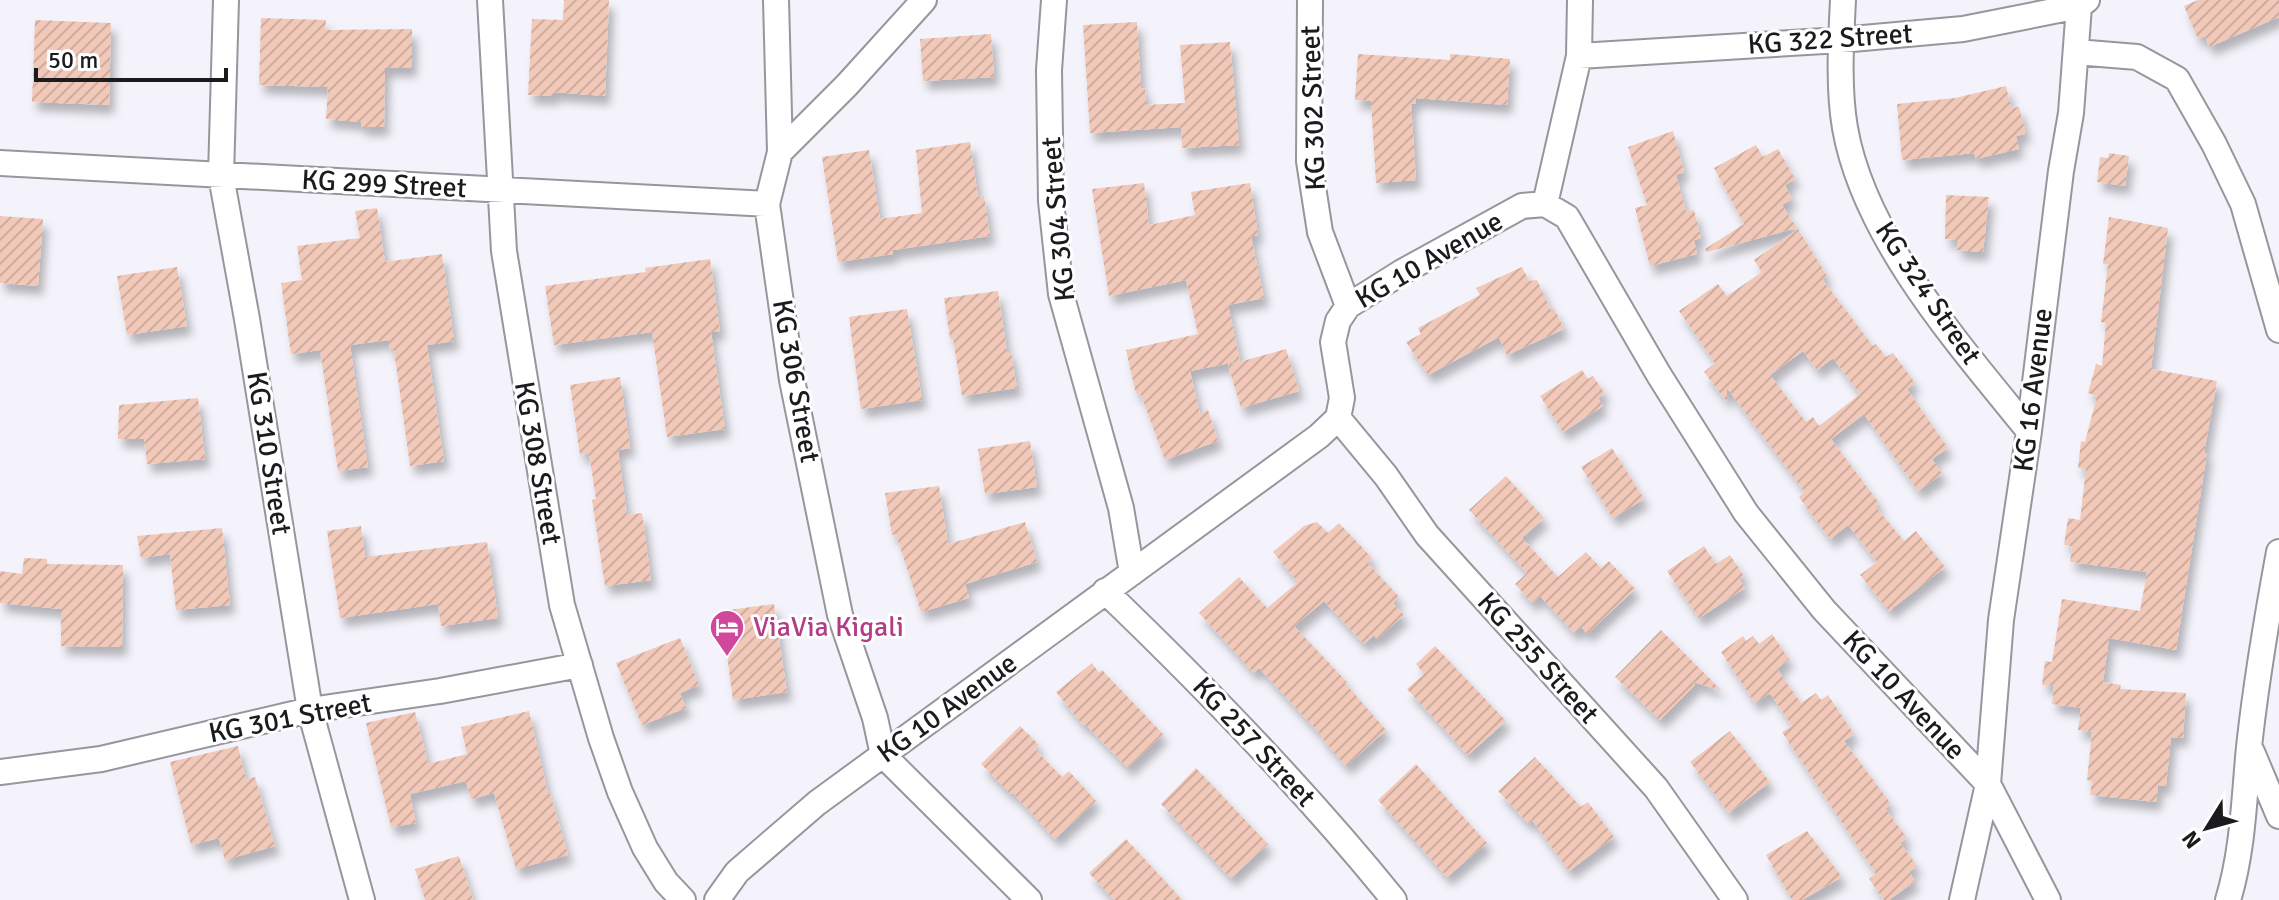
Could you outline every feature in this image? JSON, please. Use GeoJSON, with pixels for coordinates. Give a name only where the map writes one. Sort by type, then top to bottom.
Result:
{"type":"FeatureCollection","features":[{"type":"Feature","properties":{"kind":"street","name":"KG 310 Street"},"geometry":{"type":"LineString","coordinates":[[226,0],[221,176],[250,334],[310,710],[362,900]]}},
{"type":"Feature","properties":{"kind":"street","name":"KG 308 Street"},"geometry":{"type":"LineString","coordinates":[[490,0],[504,251],[562,605],[620,792],[645,848],[666,882],[683,900]]}},
{"type":"Feature","properties":{"kind":"street","name":"KG 306 Street"},"geometry":{"type":"LineString","coordinates":[[776,0],[780,152],[767,204],[792,380],[840,615],[875,718],[883,755]]}},
{"type":"Feature","properties":{"kind":"street"},"geometry":{"type":"LineString","coordinates":[[780,152],[847,85],[924,0]]}},
{"type":"Feature","properties":{"kind":"street","name":"KG 304 Street"},"geometry":{"type":"LineString","coordinates":[[1054,0],[1049,70],[1051,187],[1061,294],[1121,508],[1132,573]]}},
{"type":"Feature","properties":{"kind":"street","name":"KG 302 Street"},"geometry":{"type":"LineString","coordinates":[[1310,0],[1309,161],[1320,232],[1348,306]]}},
{"type":"Feature","properties":{"kind":"street"},"geometry":{"type":"LineString","coordinates":[[1545,204],[1579,56],[1580,0]]}},
{"type":"Feature","properties":{"kind":"street","name":"KG 324 Street"},"geometry":{"type":"LineString","coordinates":[[1843,0],[1841,40],[1845,126],[1857,174],[1876,220],[1955,339],[2029,431]]}},
{"type":"Feature","properties":{"kind":"street","name":"KG 322 Street"},"geometry":{"type":"LineString","coordinates":[[1579,56],[1841,40],[1963,29],[2083,3]]}},
{"type":"Feature","properties":{"kind":"street","name":"KG 16 Avenue"},"geometry":{"type":"LineString","coordinates":[[1962,900],[1988,784],[2001,620],[2029,431],[2083,3]]}},
{"type":"Feature","properties":{"kind":"street"},"geometry":{"type":"LineString","coordinates":[[2076,52],[2137,57],[2177,79],[2243,204],[2279,330]]}},
{"type":"Feature","properties":{"kind":"street","name":"KG 299 Street"},"geometry":{"type":"LineString","coordinates":[[0,163],[767,204]]}},
{"type":"Feature","properties":{"kind":"street","name":"KG 10 Avenue"},"geometry":{"type":"LineString","coordinates":[[717,900],[737,872],[817,803],[1319,436],[1338,418],[1342,398],[1333,342],[1338,321],[1348,306],[1402,272],[1522,206],[1545,204],[1567,217],[1659,375],[1746,513],[1824,610],[1988,784],[2048,900]]}},
{"type":"Feature","properties":{"kind":"street","name":"KG 255 Street"},"geometry":{"type":"LineString","coordinates":[[1338,418],[1386,476],[1427,535],[1656,788],[1735,900]]}},
{"type":"Feature","properties":{"kind":"street"},"geometry":{"type":"LineString","coordinates":[[2228,900],[2243,826],[2249,746],[2266,619],[2279,552]]}},
{"type":"Feature","properties":{"kind":"street","name":"KG 257 Street"},"geometry":{"type":"LineString","coordinates":[[1105,591],[1208,690],[1350,846],[1394,900]]}},
{"type":"Feature","properties":{"kind":"street","name":"KG 301 Street"},"geometry":{"type":"LineString","coordinates":[[0,772],[101,759],[310,710],[440,691],[580,665]]}},
{"type":"Feature","properties":{"kind":"street"},"geometry":{"type":"LineString","coordinates":[[2249,746],[2279,816]]}},
{"type":"Feature","properties":{"kind":"street"},"geometry":{"type":"LineString","coordinates":[[883,755],[1029,900]]}},
{"type":"Feature","properties":{"kind":"building"},"geometry":{"type":"Polygon","coordinates":[[[564,0],[609,0],[605,96],[554,92],[554,96],[528,95],[532,19],[563,20],[564,0]]]}},
{"type":"Feature","properties":{"kind":"building"},"geometry":{"type":"Polygon","coordinates":[[[2198,0],[2279,0],[2279,17],[2209,47],[2205,36],[2198,39],[2184,6],[2198,0]]]}},
{"type":"Feature","properties":{"kind":"building"},"geometry":{"type":"Polygon","coordinates":[[[261,18],[326,20],[325,30],[412,29],[412,68],[385,68],[384,127],[361,127],[361,122],[326,119],[328,87],[259,85],[261,18]]]}},
{"type":"Feature","properties":{"kind":"building"},"geometry":{"type":"Polygon","coordinates":[[[35,20],[111,23],[109,105],[32,102],[35,20]]]}},
{"type":"Feature","properties":{"kind":"building"},"geometry":{"type":"Polygon","coordinates":[[[1137,22],[1141,89],[1145,88],[1146,105],[1185,103],[1180,45],[1230,42],[1239,145],[1182,148],[1181,127],[1090,133],[1083,25],[1137,22]]]}},
{"type":"Feature","properties":{"kind":"building"},"geometry":{"type":"Polygon","coordinates":[[[991,34],[994,77],[923,81],[920,39],[991,34]]]}},
{"type":"Feature","properties":{"kind":"building"},"geometry":{"type":"Polygon","coordinates":[[[1358,54],[1450,60],[1450,54],[1510,59],[1507,105],[1416,98],[1415,104],[1411,104],[1416,180],[1376,183],[1371,101],[1355,100],[1358,54]]]}},
{"type":"Feature","properties":{"kind":"building"},"geometry":{"type":"Polygon","coordinates":[[[2006,86],[2011,108],[2019,107],[2026,134],[2016,136],[2019,149],[1976,159],[1974,153],[1902,160],[1897,104],[1955,98],[2006,86]]]}},
{"type":"Feature","properties":{"kind":"building"},"geometry":{"type":"Polygon","coordinates":[[[1673,131],[1684,172],[1676,175],[1686,212],[1694,210],[1701,238],[1694,240],[1697,254],[1650,266],[1635,208],[1647,205],[1628,147],[1673,131]]]}},
{"type":"Feature","properties":{"kind":"building"},"geometry":{"type":"Polygon","coordinates":[[[970,142],[978,197],[984,196],[990,236],[893,250],[893,254],[838,262],[822,157],[869,150],[880,219],[922,213],[916,150],[970,142]]]}},
{"type":"Feature","properties":{"kind":"building"},"geometry":{"type":"Polygon","coordinates":[[[1756,145],[1763,157],[1778,149],[1795,179],[1785,185],[1792,199],[1782,205],[1797,228],[1707,252],[1705,249],[1744,224],[1714,168],[1756,145]]]}},
{"type":"Feature","properties":{"kind":"building"},"geometry":{"type":"Polygon","coordinates":[[[2109,153],[2129,156],[2125,186],[2097,182],[2100,157],[2108,158],[2109,153]]]}},
{"type":"Feature","properties":{"kind":"building"},"geometry":{"type":"Polygon","coordinates":[[[1144,183],[1149,225],[1195,215],[1191,192],[1250,183],[1258,235],[1251,236],[1264,298],[1228,305],[1240,361],[1190,371],[1200,414],[1208,410],[1218,441],[1165,460],[1140,392],[1136,394],[1126,350],[1198,334],[1186,280],[1109,296],[1092,189],[1144,183]]]}},
{"type":"Feature","properties":{"kind":"building"},"geometry":{"type":"Polygon","coordinates":[[[1946,195],[1989,197],[1983,252],[1957,250],[1958,240],[1945,239],[1946,195]]]}},
{"type":"Feature","properties":{"kind":"building"},"geometry":{"type":"Polygon","coordinates":[[[377,208],[385,262],[442,254],[454,341],[427,345],[444,461],[410,466],[394,350],[390,350],[389,340],[350,345],[368,467],[338,471],[320,350],[291,354],[281,283],[302,280],[297,246],[360,238],[355,211],[377,208]]]}},
{"type":"Feature","properties":{"kind":"building"},"geometry":{"type":"Polygon","coordinates":[[[0,216],[43,219],[38,286],[0,283],[0,216]]]}},
{"type":"Feature","properties":{"kind":"building"},"geometry":{"type":"Polygon","coordinates":[[[2109,217],[2168,228],[2151,369],[2217,381],[2176,650],[2109,638],[2103,682],[2121,685],[2120,689],[2186,693],[2183,738],[2171,737],[2166,786],[2158,785],[2156,802],[2090,795],[2092,781],[2087,780],[2092,732],[2078,730],[2081,708],[2052,704],[2054,686],[2042,685],[2045,661],[2052,662],[2062,599],[2140,611],[2147,572],[2070,562],[2072,546],[2064,545],[2068,518],[2080,520],[2086,469],[2078,468],[2081,441],[2085,442],[2097,396],[2088,393],[2096,364],[2102,366],[2106,323],[2101,322],[2108,264],[2103,264],[2109,217]]]}},
{"type":"Feature","properties":{"kind":"building"},"geometry":{"type":"Polygon","coordinates":[[[1798,229],[1827,276],[1822,279],[1873,346],[1876,344],[1886,357],[1893,353],[1915,383],[1907,389],[1948,448],[1932,459],[1942,474],[1918,491],[1864,414],[1831,439],[1879,503],[1875,506],[1904,541],[1916,531],[1945,567],[1889,611],[1860,575],[1877,562],[1848,525],[1830,539],[1799,497],[1805,492],[1727,388],[1727,402],[1704,372],[1715,363],[1679,311],[1718,284],[1727,296],[1762,272],[1754,260],[1798,229]],[[1803,351],[1770,375],[1806,422],[1813,417],[1819,426],[1860,394],[1833,358],[1817,370],[1803,351]]]}},
{"type":"Feature","properties":{"kind":"building"},"geometry":{"type":"Polygon","coordinates":[[[710,259],[720,331],[711,332],[725,429],[667,437],[652,332],[554,345],[545,286],[646,272],[645,268],[710,259]]]}},
{"type":"Feature","properties":{"kind":"building"},"geometry":{"type":"Polygon","coordinates":[[[177,267],[187,326],[127,335],[117,276],[177,267]]]}},
{"type":"Feature","properties":{"kind":"building"},"geometry":{"type":"Polygon","coordinates":[[[1522,267],[1529,281],[1537,280],[1564,329],[1507,355],[1499,337],[1428,375],[1406,342],[1421,334],[1418,328],[1480,295],[1476,288],[1522,267]]]}},
{"type":"Feature","properties":{"kind":"building"},"geometry":{"type":"Polygon","coordinates":[[[998,291],[1007,352],[1011,352],[1017,388],[962,396],[944,298],[998,291]]]}},
{"type":"Feature","properties":{"kind":"building"},"geometry":{"type":"Polygon","coordinates":[[[907,309],[922,400],[861,409],[849,317],[907,309]]]}},
{"type":"Feature","properties":{"kind":"building"},"geometry":{"type":"Polygon","coordinates":[[[1286,349],[1299,391],[1241,408],[1228,365],[1286,349]]]}},
{"type":"Feature","properties":{"kind":"building"},"geometry":{"type":"Polygon","coordinates":[[[1582,370],[1588,379],[1593,376],[1605,394],[1598,398],[1603,406],[1563,432],[1540,396],[1582,370]]]}},
{"type":"Feature","properties":{"kind":"building"},"geometry":{"type":"Polygon","coordinates":[[[620,377],[630,448],[618,450],[627,515],[642,513],[651,580],[605,586],[592,500],[596,499],[589,453],[580,455],[570,385],[620,377]]]}},
{"type":"Feature","properties":{"kind":"building"},"geometry":{"type":"Polygon","coordinates":[[[198,398],[205,459],[147,464],[144,439],[118,439],[119,405],[198,398]]]}},
{"type":"Feature","properties":{"kind":"building"},"geometry":{"type":"Polygon","coordinates":[[[1030,441],[1037,487],[985,494],[978,449],[1030,441]]]}},
{"type":"Feature","properties":{"kind":"building"},"geometry":{"type":"Polygon","coordinates":[[[1612,448],[1644,499],[1613,518],[1581,467],[1612,448]]]}},
{"type":"Feature","properties":{"kind":"building"},"geometry":{"type":"Polygon","coordinates":[[[1506,476],[1544,518],[1522,538],[1558,577],[1586,552],[1601,568],[1609,561],[1635,589],[1587,634],[1581,626],[1574,633],[1540,596],[1532,603],[1515,584],[1527,573],[1469,510],[1506,476]]]}},
{"type":"Feature","properties":{"kind":"building"},"geometry":{"type":"Polygon","coordinates":[[[939,486],[948,544],[1025,522],[1037,562],[965,584],[969,598],[921,612],[896,534],[892,535],[885,493],[939,486]]]}},
{"type":"Feature","properties":{"kind":"building"},"geometry":{"type":"Polygon","coordinates":[[[1317,522],[1328,533],[1339,523],[1372,558],[1368,563],[1399,597],[1393,603],[1404,615],[1377,639],[1374,635],[1364,644],[1324,601],[1294,626],[1347,682],[1386,730],[1346,766],[1259,668],[1254,673],[1199,613],[1239,577],[1267,608],[1298,582],[1273,552],[1304,526],[1317,522]]]}},
{"type":"Feature","properties":{"kind":"building"},"geometry":{"type":"Polygon","coordinates":[[[361,526],[365,557],[487,542],[498,618],[441,626],[438,604],[340,618],[327,531],[361,526]]]}},
{"type":"Feature","properties":{"kind":"building"},"geometry":{"type":"Polygon","coordinates":[[[222,528],[230,605],[176,610],[170,554],[141,558],[137,536],[222,528]]]}},
{"type":"Feature","properties":{"kind":"building"},"geometry":{"type":"Polygon","coordinates":[[[1704,546],[1716,564],[1730,555],[1744,576],[1739,579],[1745,588],[1699,618],[1667,571],[1704,546]]]}},
{"type":"Feature","properties":{"kind":"building"},"geometry":{"type":"Polygon","coordinates":[[[24,558],[47,559],[47,564],[123,565],[122,647],[61,646],[61,609],[0,603],[0,571],[22,574],[24,558]]]}},
{"type":"Feature","properties":{"kind":"building"},"geometry":{"type":"Polygon","coordinates":[[[774,604],[787,692],[733,700],[721,611],[774,604]]]}},
{"type":"Feature","properties":{"kind":"building"},"geometry":{"type":"Polygon","coordinates":[[[1661,630],[1721,690],[1693,682],[1695,685],[1660,720],[1615,677],[1661,630]]]}},
{"type":"Feature","properties":{"kind":"building"},"geometry":{"type":"Polygon","coordinates":[[[1772,634],[1789,659],[1777,669],[1801,703],[1816,693],[1821,700],[1828,695],[1854,734],[1844,741],[1891,804],[1885,808],[1907,838],[1900,843],[1917,866],[1909,872],[1915,881],[1889,900],[1884,900],[1869,879],[1876,874],[1782,732],[1792,726],[1770,693],[1755,703],[1721,652],[1743,636],[1746,641],[1753,636],[1759,644],[1772,634]]]}},
{"type":"Feature","properties":{"kind":"building"},"geometry":{"type":"Polygon","coordinates":[[[680,638],[699,685],[680,693],[686,708],[642,725],[616,663],[680,638]]]}},
{"type":"Feature","properties":{"kind":"building"},"geometry":{"type":"Polygon","coordinates":[[[1435,646],[1506,721],[1468,755],[1407,689],[1424,674],[1416,664],[1435,646]]]}},
{"type":"Feature","properties":{"kind":"building"},"geometry":{"type":"Polygon","coordinates":[[[1092,663],[1163,734],[1128,768],[1083,725],[1056,692],[1092,663]]]}},
{"type":"Feature","properties":{"kind":"building"},"geometry":{"type":"Polygon","coordinates":[[[529,711],[548,794],[568,855],[516,869],[494,793],[471,799],[466,781],[410,794],[416,823],[391,827],[366,723],[415,712],[428,764],[467,754],[461,727],[529,711]]]}},
{"type":"Feature","properties":{"kind":"building"},"geometry":{"type":"Polygon","coordinates":[[[1020,726],[1039,745],[1035,749],[1062,777],[1069,771],[1096,801],[1055,839],[1013,793],[981,764],[1020,726]]]}},
{"type":"Feature","properties":{"kind":"building"},"geometry":{"type":"Polygon","coordinates":[[[1730,731],[1770,782],[1729,813],[1690,762],[1730,731]]]}},
{"type":"Feature","properties":{"kind":"building"},"geometry":{"type":"Polygon","coordinates":[[[238,746],[246,780],[255,777],[275,846],[225,860],[219,838],[191,845],[170,762],[238,746]]]}},
{"type":"Feature","properties":{"kind":"building"},"geometry":{"type":"Polygon","coordinates":[[[1535,757],[1581,807],[1588,802],[1614,837],[1569,871],[1532,820],[1528,823],[1498,791],[1535,757]]]}},
{"type":"Feature","properties":{"kind":"building"},"geometry":{"type":"Polygon","coordinates":[[[1416,764],[1487,843],[1447,877],[1378,800],[1416,764]]]}},
{"type":"Feature","properties":{"kind":"building"},"geometry":{"type":"Polygon","coordinates":[[[1196,768],[1268,844],[1231,878],[1161,804],[1196,768]]]}},
{"type":"Feature","properties":{"kind":"building"},"geometry":{"type":"Polygon","coordinates":[[[1807,831],[1842,877],[1802,900],[1792,900],[1766,855],[1807,831]]]}},
{"type":"Feature","properties":{"kind":"building"},"geometry":{"type":"Polygon","coordinates":[[[1126,839],[1182,900],[1114,900],[1089,873],[1126,839]]]}},
{"type":"Feature","properties":{"kind":"building"},"geometry":{"type":"Polygon","coordinates":[[[459,856],[473,900],[425,900],[415,869],[459,856]]]}},
{"type":"Feature","properties":{"kind":"place","name":"ViaVia Kigali"},"geometry":{"type":"Point","coordinates":[727,658]}}]}
